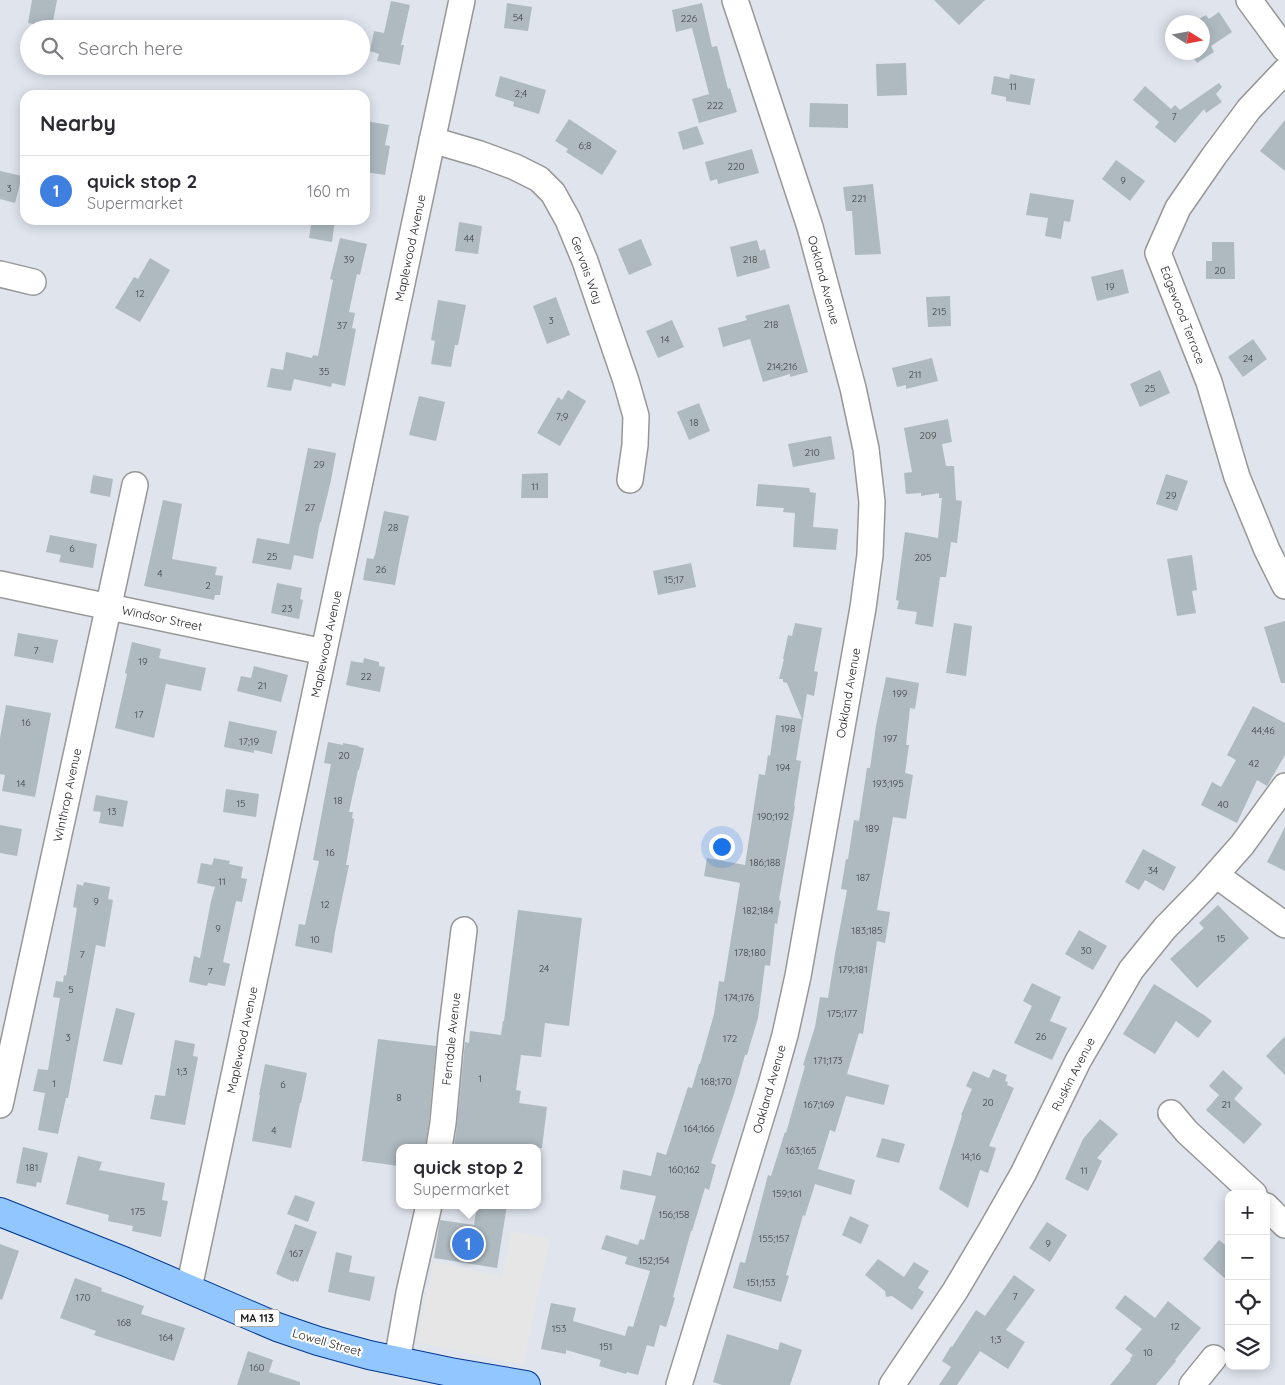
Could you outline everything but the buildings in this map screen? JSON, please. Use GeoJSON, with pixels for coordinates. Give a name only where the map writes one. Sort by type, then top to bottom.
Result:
{"type":"FeatureCollection","features":[{"type":"Feature","properties":{"kind":"main road","name":"Lowell Street"},"geometry":{"type":"LineString","coordinates":[[0,1212],[189,1288],[277,1327],[318,1341],[397,1361],[448,1378],[526,1385]]}},
{"type":"Feature","properties":{"kind":"street","name":"Maplewood Avenue"},"geometry":{"type":"LineString","coordinates":[[189,1288],[462,0]]}},
{"type":"Feature","properties":{"kind":"street","name":"Oakland Avenue"},"geometry":{"type":"LineString","coordinates":[[679,1385],[771,1085],[785,1035],[798,976],[863,608],[870,546],[872,502],[866,449],[853,388],[810,226],[735,0]]}},
{"type":"Feature","properties":{"kind":"street"},"geometry":{"type":"LineString","coordinates":[[1250,0],[1285,49]]}},
{"type":"Feature","properties":{"kind":"street","name":"Edgewood Terrace"},"geometry":{"type":"LineString","coordinates":[[1285,71],[1249,110],[1214,156],[1178,208],[1158,253],[1209,382],[1237,477],[1267,550],[1285,586]]}},
{"type":"Feature","properties":{"kind":"street","name":"Gervais Way"},"geometry":{"type":"LineString","coordinates":[[432,140],[480,154],[515,167],[539,179],[553,194],[568,220],[584,260],[626,381],[636,416],[635,445],[630,480]]}},
{"type":"Feature","properties":{"kind":"street"},"geometry":{"type":"LineString","coordinates":[[0,274],[34,282]]}},
{"type":"Feature","properties":{"kind":"street","name":"Winthrop Avenue"},"geometry":{"type":"LineString","coordinates":[[0,1105],[135,485]]}},
{"type":"Feature","properties":{"kind":"street","name":"Windsor Street"},"geometry":{"type":"LineString","coordinates":[[0,584],[324,652]]}},
{"type":"Feature","properties":{"kind":"street","name":"Ruskin Avenue"},"geometry":{"type":"LineString","coordinates":[[892,1385],[955,1291],[995,1223],[1023,1174],[1078,1061],[1131,970],[1165,928],[1216,876],[1242,845],[1285,786]]}},
{"type":"Feature","properties":{"kind":"street"},"geometry":{"type":"LineString","coordinates":[[1216,876],[1285,926]]}},
{"type":"Feature","properties":{"kind":"street","name":"Ferndale Avenue"},"geometry":{"type":"LineString","coordinates":[[440,1144],[450,1036],[464,930]]}},
{"type":"Feature","properties":{"kind":"street"},"geometry":{"type":"LineString","coordinates":[[1171,1113],[1187,1132],[1250,1190]]}},
{"type":"Feature","properties":{"kind":"street"},"geometry":{"type":"LineString","coordinates":[[397,1361],[409,1293],[428,1209]]}},
{"type":"Feature","properties":{"kind":"street"},"geometry":{"type":"LineString","coordinates":[[1270,1210],[1285,1225]]}},
{"type":"Feature","properties":{"kind":"street"},"geometry":{"type":"LineString","coordinates":[[1192,1385],[1214,1358]]}},
{"type":"Feature","properties":{"kind":"shaded area"},"geometry":{"type":"Polygon","coordinates":[[[512,1231],[550,1239],[523,1365],[416,1342],[434,1261],[502,1276],[512,1231]]]}},
{"type":"Feature","properties":{"kind":"place","name":"quick stop 2"},"geometry":{"type":"Point","coordinates":[468,1244]}}]}
